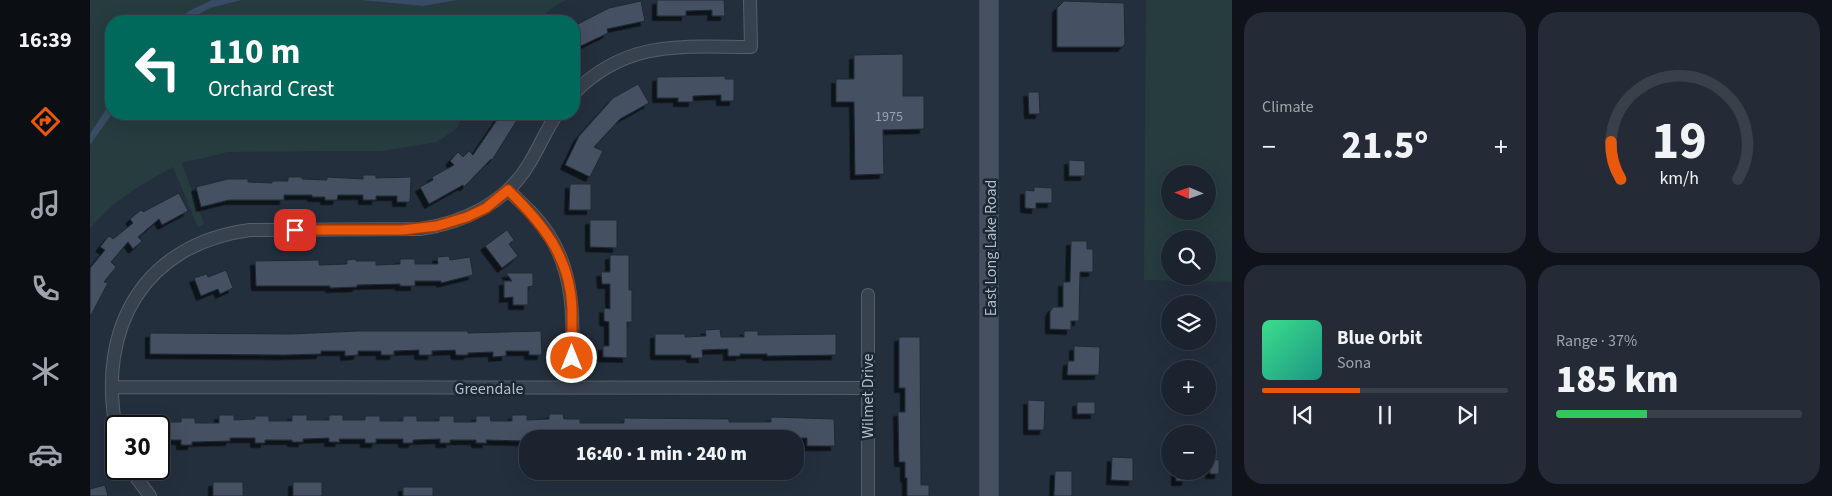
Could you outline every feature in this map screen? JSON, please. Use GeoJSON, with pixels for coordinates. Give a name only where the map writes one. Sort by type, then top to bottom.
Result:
{"type":"FeatureCollection","features":[{"type":"Feature","properties":{"kind":"main road","name":"East Long Lake Road"},"geometry":{"type":"LineString","coordinates":[[989,0],[989,496]]}},
{"type":"Feature","properties":{"kind":"street"},"geometry":{"type":"LineString","coordinates":[[580,88],[594,75],[610,65],[644,51],[671,47],[750,47],[750,0]]}},
{"type":"Feature","properties":{"kind":"street"},"geometry":{"type":"LineString","coordinates":[[115,415],[112,387],[117,341],[124,319],[134,299],[147,281],[162,266],[186,249],[218,235],[250,230],[402,230],[437,226],[467,217],[486,208],[508,190],[528,166],[554,120]]}},
{"type":"Feature","properties":{"kind":"street"},"geometry":{"type":"LineString","coordinates":[[508,190],[530,210],[549,235],[557,249],[567,277],[572,307],[572,388]]}},
{"type":"Feature","properties":{"kind":"street","name":"Wilmet Drive"},"geometry":{"type":"LineString","coordinates":[[868,295],[868,496]]}},
{"type":"Feature","properties":{"kind":"street","name":"Greendale"},"geometry":{"type":"LineString","coordinates":[[112,387],[867,388]]}},
{"type":"Feature","properties":{"kind":"street"},"geometry":{"type":"LineString","coordinates":[[138,480],[150,496]]}},
{"type":"Feature","properties":{"kind":"green space"},"geometry":{"type":"Polygon","coordinates":[[[90,0],[566,0],[544,15],[105,15],[105,120],[461,120],[456,129],[437,142],[382,151],[228,152],[182,163],[204,224],[198,227],[173,167],[139,186],[118,201],[90,229],[90,0]]]}},
{"type":"Feature","properties":{"kind":"green space"},"geometry":{"type":"Polygon","coordinates":[[[1146,0],[1232,0],[1232,282],[1216,282],[1216,230],[1161,230],[1161,280],[1144,280],[1146,0]]]}},
{"type":"Feature","properties":{"kind":"water"},"geometry":{"type":"Polygon","coordinates":[[[212,0],[241,0],[210,8],[198,15],[184,15],[212,0]]]}},
{"type":"Feature","properties":{"kind":"water"},"geometry":{"type":"Polygon","coordinates":[[[361,0],[457,0],[423,6],[361,0]]]}},
{"type":"Feature","properties":{"kind":"water"},"geometry":{"type":"Polygon","coordinates":[[[105,111],[105,120],[108,120],[90,145],[90,134],[105,111]]]}},
{"type":"Feature","properties":{"kind":"building"},"geometry":{"type":"Polygon","coordinates":[[[657,0],[724,0],[725,16],[712,16],[712,10],[686,11],[686,16],[657,16],[657,0]]]}},
{"type":"Feature","properties":{"kind":"building"},"geometry":{"type":"Polygon","coordinates":[[[641,1],[645,21],[607,29],[608,33],[580,47],[580,23],[609,8],[641,1]]]}},
{"type":"Feature","properties":{"kind":"building"},"geometry":{"type":"Polygon","coordinates":[[[1064,1],[1124,3],[1125,44],[1122,47],[1057,47],[1057,8],[1064,1]]]}},
{"type":"Feature","properties":{"kind":"building"},"geometry":{"type":"Polygon","coordinates":[[[903,54],[903,96],[924,96],[924,129],[883,130],[884,174],[855,175],[854,102],[836,102],[836,79],[854,79],[854,55],[903,54]]]}},
{"type":"Feature","properties":{"kind":"building"},"geometry":{"type":"Polygon","coordinates":[[[725,76],[725,79],[734,79],[734,101],[721,101],[721,95],[693,96],[693,102],[678,102],[678,98],[657,98],[657,77],[725,76]]]}},
{"type":"Feature","properties":{"kind":"building"},"geometry":{"type":"Polygon","coordinates":[[[638,84],[649,103],[620,119],[594,147],[603,151],[590,177],[565,165],[579,136],[613,98],[638,84]]]}},
{"type":"Feature","properties":{"kind":"building"},"geometry":{"type":"Polygon","coordinates":[[[1028,92],[1039,92],[1040,114],[1029,114],[1028,92]]]}},
{"type":"Feature","properties":{"kind":"building"},"geometry":{"type":"Polygon","coordinates":[[[497,120],[517,120],[492,160],[464,187],[463,185],[429,204],[420,187],[433,180],[432,177],[454,165],[450,161],[458,152],[463,157],[469,151],[473,155],[497,120]]]}},
{"type":"Feature","properties":{"kind":"building"},"geometry":{"type":"Polygon","coordinates":[[[1069,160],[1085,161],[1085,176],[1069,176],[1069,160]]]}},
{"type":"Feature","properties":{"kind":"building"},"geometry":{"type":"Polygon","coordinates":[[[363,175],[376,175],[376,178],[411,177],[410,202],[397,202],[397,196],[376,196],[376,200],[363,200],[363,195],[338,195],[337,200],[325,200],[325,197],[312,197],[312,195],[284,195],[284,200],[229,200],[201,207],[196,187],[228,179],[248,179],[248,182],[272,183],[272,181],[288,181],[288,177],[327,180],[327,177],[363,179],[363,175]]]}},
{"type":"Feature","properties":{"kind":"building"},"geometry":{"type":"Polygon","coordinates":[[[570,184],[591,184],[591,210],[569,210],[570,184]]]}},
{"type":"Feature","properties":{"kind":"building"},"geometry":{"type":"Polygon","coordinates":[[[1034,187],[1052,188],[1052,203],[1036,203],[1036,209],[1025,208],[1025,190],[1034,191],[1034,187]]]}},
{"type":"Feature","properties":{"kind":"building"},"geometry":{"type":"Polygon","coordinates":[[[179,193],[188,211],[162,225],[159,219],[138,237],[142,241],[133,249],[128,242],[111,262],[116,267],[104,282],[108,283],[90,317],[90,268],[105,250],[100,247],[109,236],[113,239],[133,223],[130,219],[141,210],[143,212],[179,193]]]}},
{"type":"Feature","properties":{"kind":"building"},"geometry":{"type":"Polygon","coordinates":[[[590,220],[617,220],[617,248],[590,247],[590,220]]]}},
{"type":"Feature","properties":{"kind":"building"},"geometry":{"type":"Polygon","coordinates":[[[507,230],[514,240],[509,244],[518,256],[502,268],[485,246],[507,230]]]}},
{"type":"Feature","properties":{"kind":"building"},"geometry":{"type":"Polygon","coordinates":[[[1071,241],[1087,241],[1087,249],[1093,249],[1093,272],[1080,272],[1079,321],[1071,321],[1071,330],[1050,329],[1050,312],[1053,307],[1063,307],[1063,282],[1070,282],[1071,241]]]}},
{"type":"Feature","properties":{"kind":"building"},"geometry":{"type":"Polygon","coordinates":[[[610,255],[629,255],[629,290],[632,290],[632,322],[627,322],[627,358],[603,357],[603,346],[609,346],[609,322],[604,321],[604,308],[610,309],[610,284],[602,284],[601,272],[610,272],[610,255]]]}},
{"type":"Feature","properties":{"kind":"building"},"geometry":{"type":"Polygon","coordinates":[[[449,256],[450,260],[470,257],[473,275],[441,283],[441,281],[415,281],[415,286],[400,286],[400,284],[357,285],[357,287],[330,288],[330,286],[256,286],[255,261],[319,260],[319,265],[347,264],[347,260],[356,259],[356,261],[376,261],[376,265],[400,264],[400,259],[415,259],[415,264],[438,264],[437,257],[449,256]]]}},
{"type":"Feature","properties":{"kind":"building"},"geometry":{"type":"Polygon","coordinates":[[[226,270],[233,288],[220,294],[218,289],[201,296],[194,278],[207,274],[208,277],[226,270]]]}},
{"type":"Feature","properties":{"kind":"building"},"geometry":{"type":"Polygon","coordinates":[[[506,273],[533,273],[533,286],[528,287],[528,305],[513,305],[513,297],[504,298],[504,281],[512,281],[506,273]]]}},
{"type":"Feature","properties":{"kind":"building"},"geometry":{"type":"Polygon","coordinates":[[[720,329],[721,337],[744,337],[744,331],[758,331],[758,335],[836,334],[836,355],[767,356],[767,354],[740,354],[740,356],[728,356],[728,349],[702,350],[703,358],[691,358],[691,355],[655,355],[655,334],[685,334],[685,337],[706,336],[705,330],[720,329]]]}},
{"type":"Feature","properties":{"kind":"building"},"geometry":{"type":"Polygon","coordinates":[[[358,331],[468,331],[468,333],[541,331],[542,355],[529,355],[529,351],[506,351],[506,356],[493,357],[493,352],[456,355],[455,350],[432,351],[432,355],[419,355],[419,350],[394,351],[394,355],[381,355],[381,351],[358,351],[358,355],[345,356],[345,351],[321,351],[321,354],[285,355],[150,354],[150,333],[291,334],[358,331]]]}},
{"type":"Feature","properties":{"kind":"building"},"geometry":{"type":"Polygon","coordinates":[[[899,337],[920,337],[921,485],[929,485],[929,496],[907,496],[905,462],[899,462],[898,412],[905,412],[905,388],[899,388],[899,337]]]}},
{"type":"Feature","properties":{"kind":"building"},"geometry":{"type":"Polygon","coordinates":[[[1074,346],[1100,347],[1099,375],[1067,375],[1068,361],[1074,361],[1074,346]]]}},
{"type":"Feature","properties":{"kind":"building"},"geometry":{"type":"Polygon","coordinates":[[[1028,400],[1045,401],[1044,430],[1028,430],[1028,400]]]}},
{"type":"Feature","properties":{"kind":"building"},"geometry":{"type":"Polygon","coordinates":[[[1077,402],[1095,402],[1095,414],[1077,414],[1077,402]]]}},
{"type":"Feature","properties":{"kind":"building"},"geometry":{"type":"Polygon","coordinates":[[[549,414],[563,414],[564,419],[580,419],[580,423],[624,423],[624,418],[729,419],[729,422],[771,422],[771,417],[834,419],[835,446],[807,446],[804,430],[519,430],[519,441],[486,440],[487,443],[476,443],[476,440],[450,440],[450,443],[440,443],[440,439],[413,440],[413,443],[403,443],[403,439],[376,439],[376,443],[365,443],[365,439],[339,439],[340,442],[329,442],[329,438],[303,439],[303,442],[265,440],[265,443],[255,443],[255,438],[230,438],[230,441],[192,442],[192,445],[181,445],[181,440],[170,440],[170,422],[181,422],[181,418],[195,418],[195,423],[219,423],[219,415],[234,415],[234,420],[255,419],[255,416],[269,416],[269,421],[292,421],[292,415],[307,415],[307,420],[329,420],[329,415],[343,415],[343,420],[365,420],[365,416],[380,416],[380,421],[403,421],[403,416],[417,416],[417,421],[439,421],[439,416],[454,416],[454,422],[476,422],[476,416],[490,416],[491,421],[512,421],[512,415],[527,415],[527,420],[549,419],[549,414]]]}},
{"type":"Feature","properties":{"kind":"building"},"geometry":{"type":"Polygon","coordinates":[[[1112,457],[1133,458],[1133,481],[1111,480],[1112,457]]]}},
{"type":"Feature","properties":{"kind":"building"},"geometry":{"type":"Polygon","coordinates":[[[1216,460],[1219,460],[1219,474],[1216,474],[1216,460]]]}},
{"type":"Feature","properties":{"kind":"building"},"geometry":{"type":"Polygon","coordinates":[[[1055,471],[1072,471],[1072,496],[1054,496],[1055,471]]]}},
{"type":"Feature","properties":{"kind":"building"},"geometry":{"type":"Polygon","coordinates":[[[213,482],[243,482],[243,496],[213,496],[213,482]]]}},
{"type":"Feature","properties":{"kind":"building"},"geometry":{"type":"Polygon","coordinates":[[[293,482],[322,482],[322,496],[293,496],[293,482]]]}},
{"type":"Feature","properties":{"kind":"building"},"geometry":{"type":"Polygon","coordinates":[[[105,485],[108,496],[90,496],[90,489],[105,485]]]}},
{"type":"Feature","properties":{"kind":"building"},"geometry":{"type":"Polygon","coordinates":[[[403,487],[433,487],[433,496],[403,496],[403,487]]]}},
{"type":"Feature","properties":{"kind":"route"},"geometry":{"type":"LineString","coordinates":[[295,230],[402,230],[437,226],[454,222],[486,208],[508,190],[530,210],[557,249],[570,292],[572,307],[572,358]]}}]}
